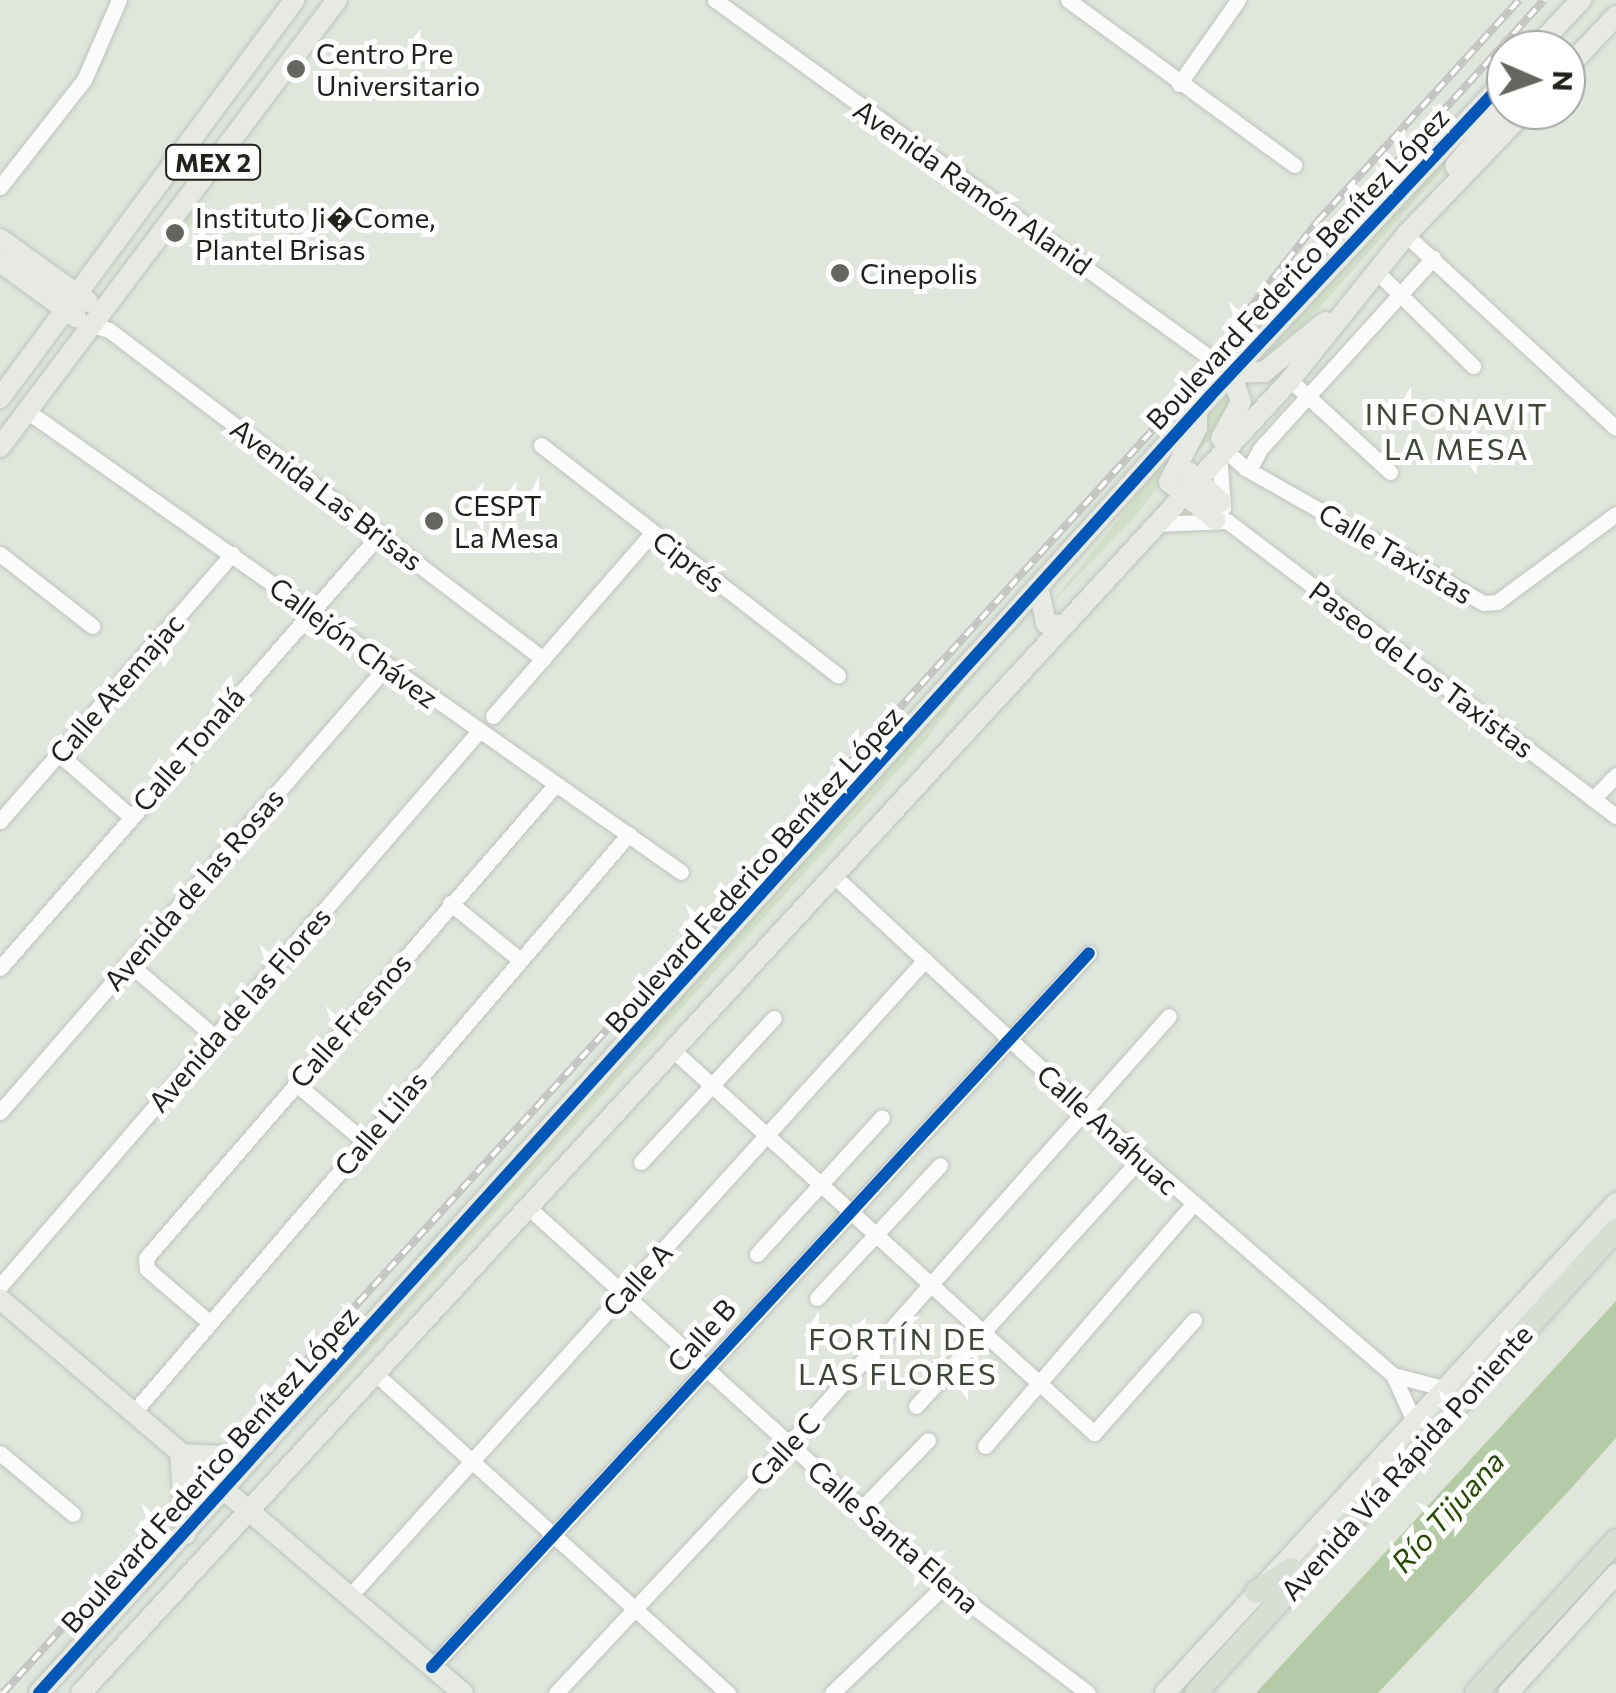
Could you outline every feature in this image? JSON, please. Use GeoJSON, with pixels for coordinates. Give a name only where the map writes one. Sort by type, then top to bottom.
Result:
{"type":"FeatureCollection","features":[{"type":"Feature","properties":{"kind":"highway"},"geometry":{"type":"LineString","coordinates":[[1576,1274],[1616,1218]]}},
{"type":"Feature","properties":{"kind":"highway","name":"Avenida Vía Rápida Poniente"},"geometry":{"type":"LineString","coordinates":[[1196,1693],[1616,1230]]}},
{"type":"Feature","properties":{"kind":"highway"},"geometry":{"type":"LineString","coordinates":[[1256,1592],[1278,1583],[1427,1431],[1444,1422]]}},
{"type":"Feature","properties":{"kind":"highway"},"geometry":{"type":"LineString","coordinates":[[1476,1693],[1616,1542]]}},
{"type":"Feature","properties":{"kind":"highway"},"geometry":{"type":"LineString","coordinates":[[1494,1693],[1532,1650],[1542,1622]]}},
{"type":"Feature","properties":{"kind":"main road","name":"MEX 2"},"geometry":{"type":"LineString","coordinates":[[0,398],[295,0]]}},
{"type":"Feature","properties":{"kind":"main road","name":"MEX 2"},"geometry":{"type":"LineString","coordinates":[[0,447],[99,322],[337,0]]}},
{"type":"Feature","properties":{"kind":"main road"},"geometry":{"type":"LineString","coordinates":[[1553,30],[1581,0]]}},
{"type":"Feature","properties":{"kind":"main road"},"geometry":{"type":"LineString","coordinates":[[1586,48],[1616,16]]}},
{"type":"Feature","properties":{"kind":"main road","name":"Boulevard Federico Benítez López"},"geometry":{"type":"LineString","coordinates":[[39,1693],[1231,373],[1486,101]]}},
{"type":"Feature","properties":{"kind":"main road"},"geometry":{"type":"LineString","coordinates":[[1412,228],[1487,130]]}},
{"type":"Feature","properties":{"kind":"main road","name":"Boulevard Federico Benítez López"},"geometry":{"type":"LineString","coordinates":[[81,1693],[1064,626],[1185,483],[1290,380],[1412,228],[1507,130]]}},
{"type":"Feature","properties":{"kind":"main road"},"geometry":{"type":"LineString","coordinates":[[0,239],[71,303]]}},
{"type":"Feature","properties":{"kind":"main road"},"geometry":{"type":"LineString","coordinates":[[0,262],[99,322]]}},
{"type":"Feature","properties":{"kind":"main road"},"geometry":{"type":"LineString","coordinates":[[1113,568],[1126,541],[1185,483],[1239,411],[1240,394],[1231,373],[1270,368],[1352,300]]}},
{"type":"Feature","properties":{"kind":"main road"},"geometry":{"type":"LineString","coordinates":[[1198,410],[1197,428],[1169,474],[1222,514]]}},
{"type":"Feature","properties":{"kind":"main road"},"geometry":{"type":"LineString","coordinates":[[1039,590],[1046,623],[1064,626]]}},
{"type":"Feature","properties":{"kind":"main road"},"geometry":{"type":"LineString","coordinates":[[1165,1693],[1616,1203]]}},
{"type":"Feature","properties":{"kind":"main road"},"geometry":{"type":"LineString","coordinates":[[0,1300],[462,1693]]}},
{"type":"Feature","properties":{"kind":"main road"},"geometry":{"type":"LineString","coordinates":[[180,1454],[225,1456],[266,1444]]}},
{"type":"Feature","properties":{"kind":"main road"},"geometry":{"type":"LineString","coordinates":[[180,1454],[186,1534]]}},
{"type":"Feature","properties":{"kind":"main road"},"geometry":{"type":"LineString","coordinates":[[1516,1688],[1616,1574]]}},
{"type":"Feature","properties":{"kind":"street"},"geometry":{"type":"LineString","coordinates":[[0,187],[84,80],[119,0]]}},
{"type":"Feature","properties":{"kind":"street","name":"Avenida Ramón Alanid"},"geometry":{"type":"LineString","coordinates":[[715,0],[1231,373]]}},
{"type":"Feature","properties":{"kind":"street"},"geometry":{"type":"LineString","coordinates":[[1068,0],[1294,166]]}},
{"type":"Feature","properties":{"kind":"street"},"geometry":{"type":"LineString","coordinates":[[1179,84],[1238,0]]}},
{"type":"Feature","properties":{"kind":"street"},"geometry":{"type":"LineString","coordinates":[[1412,228],[1433,258],[1616,428]]}},
{"type":"Feature","properties":{"kind":"street"},"geometry":{"type":"LineString","coordinates":[[1249,470],[1308,396],[1433,258]]}},
{"type":"Feature","properties":{"kind":"street"},"geometry":{"type":"LineString","coordinates":[[1376,271],[1473,366]]}},
{"type":"Feature","properties":{"kind":"street","name":"Avenida Las Brisas"},"geometry":{"type":"LineString","coordinates":[[99,322],[543,659]]}},
{"type":"Feature","properties":{"kind":"street"},"geometry":{"type":"LineString","coordinates":[[1290,380],[1390,472]]}},
{"type":"Feature","properties":{"kind":"street","name":"Callejón Chávez"},"geometry":{"type":"LineString","coordinates":[[28,411],[681,872]]}},
{"type":"Feature","properties":{"kind":"street","name":"Ciprés"},"geometry":{"type":"LineString","coordinates":[[541,446],[838,675]]}},
{"type":"Feature","properties":{"kind":"street"},"geometry":{"type":"LineString","coordinates":[[1151,526],[1222,514],[1221,451]]}},
{"type":"Feature","properties":{"kind":"street","name":"Calle Taxistas"},"geometry":{"type":"LineString","coordinates":[[1221,451],[1484,603],[1497,602],[1616,514]]}},
{"type":"Feature","properties":{"kind":"street","name":"Paseo de Los Taxistas"},"geometry":{"type":"LineString","coordinates":[[1222,514],[1616,816]]}},
{"type":"Feature","properties":{"kind":"street"},"geometry":{"type":"LineString","coordinates":[[493,716],[652,533]]}},
{"type":"Feature","properties":{"kind":"street","name":"Calle Tonalá"},"geometry":{"type":"LineString","coordinates":[[0,968],[310,609],[380,534]]}},
{"type":"Feature","properties":{"kind":"street"},"geometry":{"type":"LineString","coordinates":[[0,554],[92,626]]}},
{"type":"Feature","properties":{"kind":"street","name":"Calle Atemajac"},"geometry":{"type":"LineString","coordinates":[[0,821],[232,554]]}},
{"type":"Feature","properties":{"kind":"street","name":"Avenida de las Rosas"},"geometry":{"type":"LineString","coordinates":[[0,1112],[387,666]]}},
{"type":"Feature","properties":{"kind":"street","name":"Avenida de las Flores"},"geometry":{"type":"LineString","coordinates":[[0,1286],[478,732]]}},
{"type":"Feature","properties":{"kind":"street"},"geometry":{"type":"LineString","coordinates":[[59,754],[130,816]]}},
{"type":"Feature","properties":{"kind":"street"},"geometry":{"type":"LineString","coordinates":[[1594,799],[1616,776]]}},
{"type":"Feature","properties":{"kind":"street","name":"Calle Fresnos"},"geometry":{"type":"LineString","coordinates":[[210,1323],[147,1270],[146,1258],[556,784]]}},
{"type":"Feature","properties":{"kind":"street","name":"Calle Lilas"},"geometry":{"type":"LineString","coordinates":[[134,1413],[628,834]]}},
{"type":"Feature","properties":{"kind":"street","name":"Calle Anáhuac"},"geometry":{"type":"LineString","coordinates":[[832,874],[1192,1205],[1393,1375],[1415,1423]]}},
{"type":"Feature","properties":{"kind":"street"},"geometry":{"type":"LineString","coordinates":[[450,903],[519,959]]}},
{"type":"Feature","properties":{"kind":"street","name":"Calle B"},"geometry":{"type":"LineString","coordinates":[[432,1667],[1007,1037],[1089,953]]}},
{"type":"Feature","properties":{"kind":"street","name":"Calle A"},"geometry":{"type":"LineString","coordinates":[[350,1597],[925,960]]}},
{"type":"Feature","properties":{"kind":"street"},"geometry":{"type":"LineString","coordinates":[[128,963],[215,1038]]}},
{"type":"Feature","properties":{"kind":"street","name":"Calle C"},"geometry":{"type":"LineString","coordinates":[[556,1693],[789,1444],[1168,1016]]}},
{"type":"Feature","properties":{"kind":"street"},"geometry":{"type":"LineString","coordinates":[[641,1162],[774,1018]]}},
{"type":"Feature","properties":{"kind":"street"},"geometry":{"type":"LineString","coordinates":[[674,1051],[1094,1433],[1194,1320]]}},
{"type":"Feature","properties":{"kind":"street"},"geometry":{"type":"LineString","coordinates":[[296,1083],[365,1142]]}},
{"type":"Feature","properties":{"kind":"street"},"geometry":{"type":"LineString","coordinates":[[758,1254],[882,1117]]}},
{"type":"Feature","properties":{"kind":"street"},"geometry":{"type":"LineString","coordinates":[[916,1406],[1141,1158]]}},
{"type":"Feature","properties":{"kind":"street"},"geometry":{"type":"LineString","coordinates":[[817,1298],[940,1165]]}},
{"type":"Feature","properties":{"kind":"street"},"geometry":{"type":"LineString","coordinates":[[985,1446],[1192,1205]]}},
{"type":"Feature","properties":{"kind":"street","name":"Calle Santa Elena"},"geometry":{"type":"LineString","coordinates":[[529,1208],[945,1585],[1088,1693]]}},
{"type":"Feature","properties":{"kind":"street"},"geometry":{"type":"LineString","coordinates":[[377,1375],[728,1693]]}},
{"type":"Feature","properties":{"kind":"street","name":"Calle Anáhuac"},"geometry":{"type":"LineString","coordinates":[[1393,1375],[1446,1389]]}},
{"type":"Feature","properties":{"kind":"street"},"geometry":{"type":"LineString","coordinates":[[861,1509],[928,1440]]}},
{"type":"Feature","properties":{"kind":"street"},"geometry":{"type":"LineString","coordinates":[[0,1453],[73,1514]]}},
{"type":"Feature","properties":{"kind":"street"},"geometry":{"type":"LineString","coordinates":[[832,1693],[945,1585]]}},
{"type":"Feature","properties":{"kind":"shaded area"},"geometry":{"type":"Polygon","coordinates":[[[1486,111],[1486,121],[1309,319],[1257,363],[1486,111]]]}},
{"type":"Feature","properties":{"kind":"shaded area"},"geometry":{"type":"Polygon","coordinates":[[[199,202],[207,205],[173,248],[169,241],[199,202]]]}},
{"type":"Feature","properties":{"kind":"shaded area"},"geometry":{"type":"Polygon","coordinates":[[[1229,392],[1226,425],[1174,472],[1206,418],[1229,392]]]}},
{"type":"Feature","properties":{"kind":"shaded area"},"geometry":{"type":"Polygon","coordinates":[[[1161,465],[1161,483],[1132,520],[1050,605],[1161,465]]]}},
{"type":"Feature","properties":{"kind":"shaded area"},"geometry":{"type":"Polygon","coordinates":[[[989,656],[924,742],[309,1417],[397,1308],[989,656]]]}},
{"type":"Feature","properties":{"kind":"water","name":"Río Tijuana"},"geometry":{"type":"Polygon","coordinates":[[[1616,1301],[1616,1438],[1566,1494],[1378,1693],[1256,1693],[1616,1301]]]}},
{"type":"Feature","properties":{"kind":"railway"},"geometry":{"type":"LineString","coordinates":[[1233,330],[1318,221],[1519,0]]}},
{"type":"Feature","properties":{"kind":"railway"},"geometry":{"type":"LineString","coordinates":[[3,1693],[1544,0]]}},
{"type":"Feature","properties":{"kind":"cycle path"},"geometry":{"type":"LineString","coordinates":[[39,1693],[1210,396],[1486,101]]}},
{"type":"Feature","properties":{"kind":"cycle path"},"geometry":{"type":"LineString","coordinates":[[432,1667],[1089,953]]}},
{"type":"Feature","properties":{"kind":"place","name":"Centro Pre Universitario"},"geometry":{"type":"Point","coordinates":[296,69]}},
{"type":"Feature","properties":{"kind":"place","name":"Instituto Ji�Come, Plantel Brisas"},"geometry":{"type":"Point","coordinates":[175,233]}},
{"type":"Feature","properties":{"kind":"place","name":"Cinepolis"},"geometry":{"type":"Point","coordinates":[840,273]}},
{"type":"Feature","properties":{"kind":"place","name":"CESPT La Mesa"},"geometry":{"type":"Point","coordinates":[434,521]}},
{"type":"Feature","properties":{"kind":"district","name":"INFONAVIT LA MESA"},"geometry":{"type":"Point","coordinates":[1457,430]}},
{"type":"Feature","properties":{"kind":"district","name":"FORTÍN DE LAS FLORES"},"geometry":{"type":"Point","coordinates":[898,1355]}}]}
